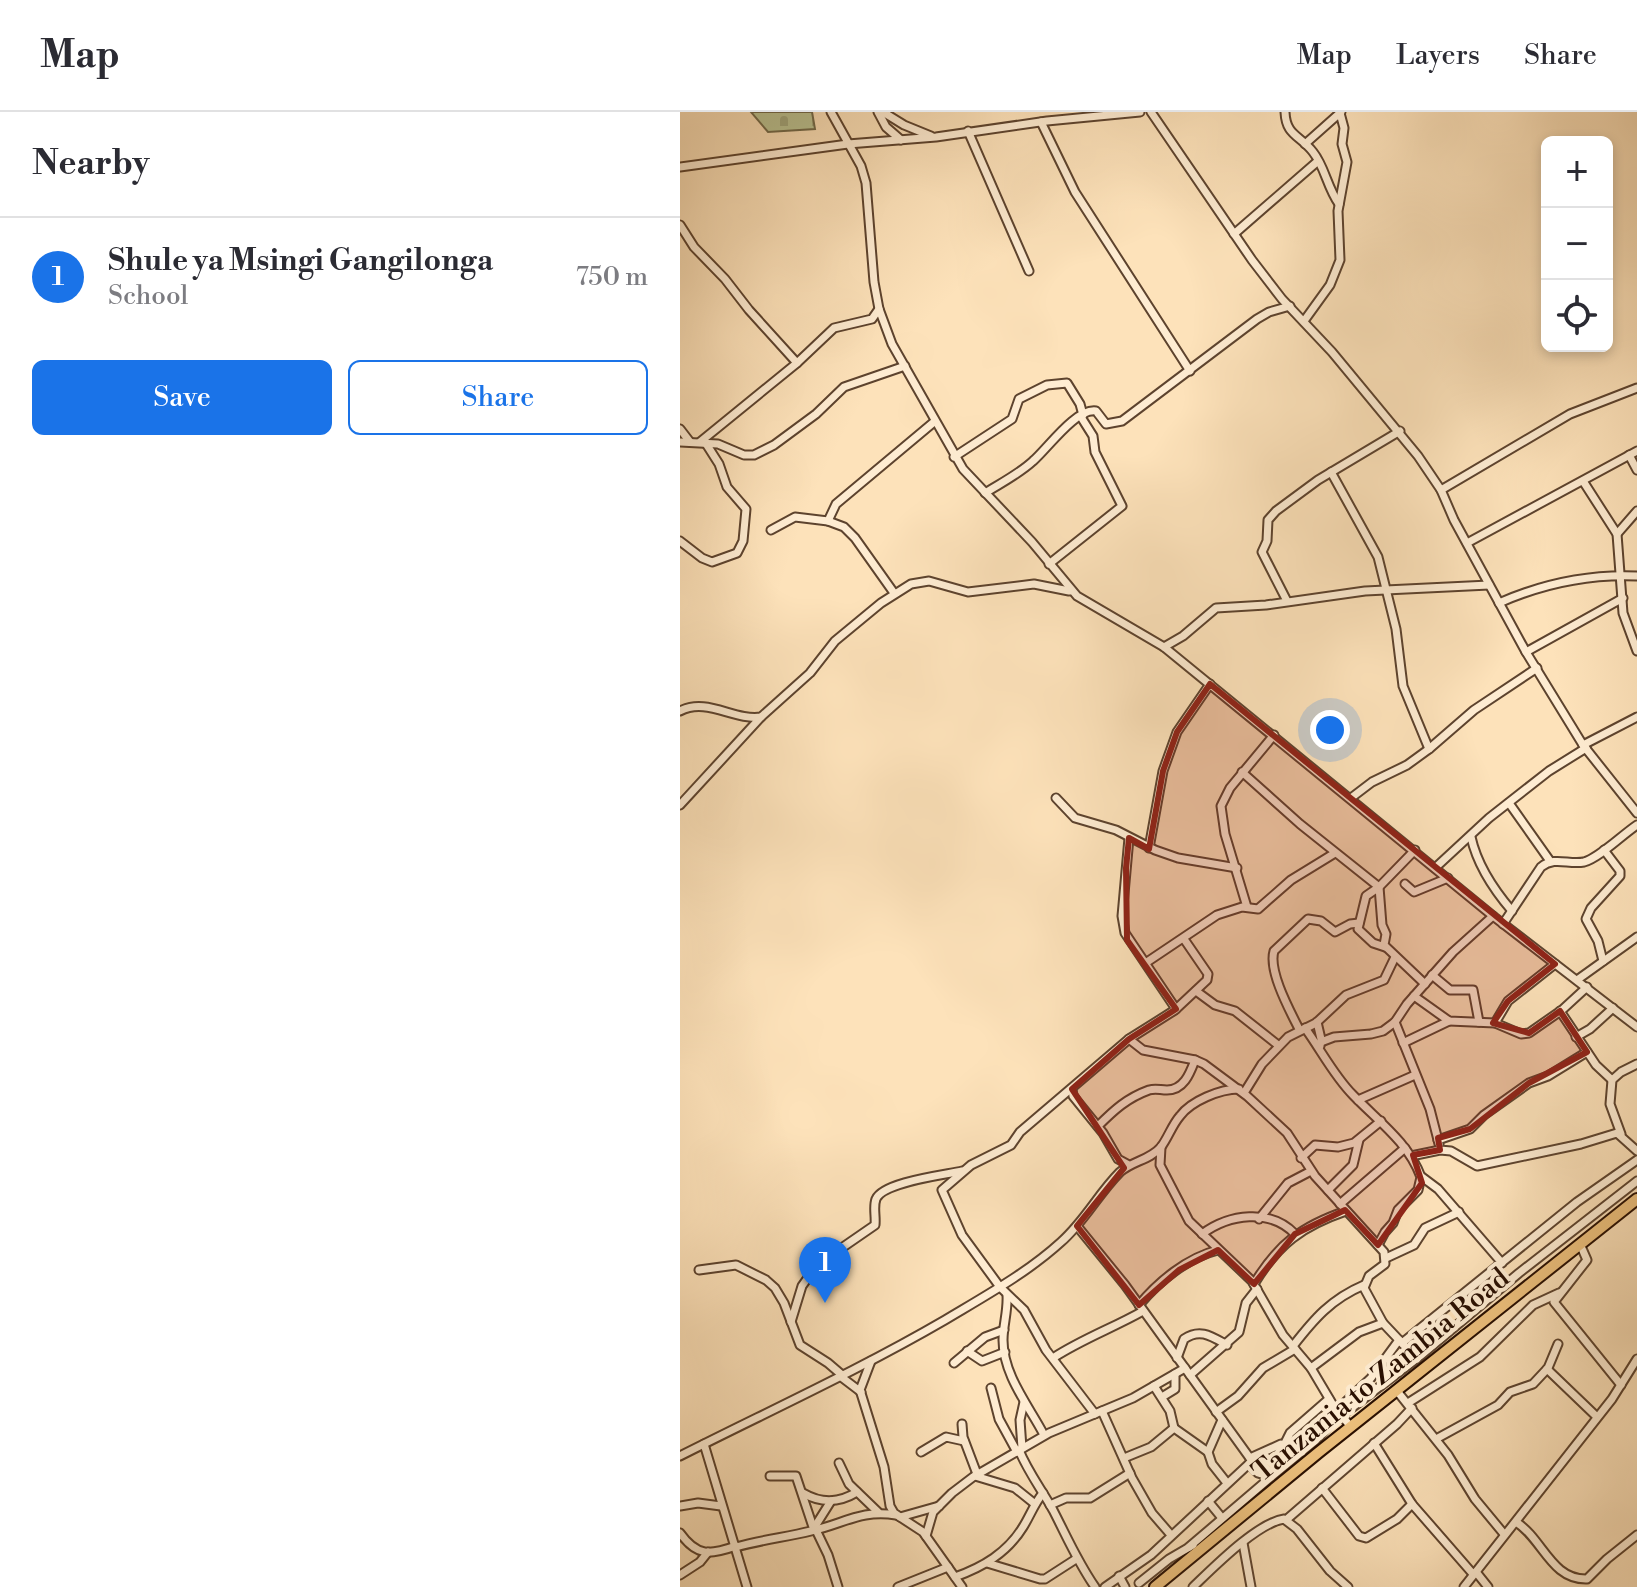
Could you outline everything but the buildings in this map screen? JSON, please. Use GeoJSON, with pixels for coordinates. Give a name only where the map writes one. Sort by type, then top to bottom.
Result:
{"type":"FeatureCollection","features":[{"type":"Feature","properties":{"kind":"highway","name":"Tanzania to Zambia Road"},"geometry":{"type":"LineString","coordinates":[[1159,1586],[1351,1427],[1637,1199]]}},
{"type":"Feature","properties":{"kind":"street"},"geometry":{"type":"LineString","coordinates":[[831,112],[861,166],[866,183],[869,237],[879,309],[892,344],[954,457],[1071,591],[1090,606],[1164,647],[1493,916],[1637,1027]]}},
{"type":"Feature","properties":{"kind":"street"},"geometry":{"type":"LineString","coordinates":[[880,112],[886,127],[901,140]]}},
{"type":"Feature","properties":{"kind":"street"},"geometry":{"type":"LineString","coordinates":[[880,112],[933,137]]}},
{"type":"Feature","properties":{"kind":"street"},"geometry":{"type":"LineString","coordinates":[[897,122],[902,112]]}},
{"type":"Feature","properties":{"kind":"street"},"geometry":{"type":"LineString","coordinates":[[1044,121],[1050,112]]}},
{"type":"Feature","properties":{"kind":"street"},"geometry":{"type":"LineString","coordinates":[[680,167],[1098,114],[1140,112]]}},
{"type":"Feature","properties":{"kind":"street"},"geometry":{"type":"LineString","coordinates":[[1151,112],[1282,299],[1400,431],[1441,490],[1526,652],[1584,746],[1637,813]]}},
{"type":"Feature","properties":{"kind":"street"},"geometry":{"type":"LineString","coordinates":[[1285,112],[1287,128],[1318,161],[1327,185],[1339,204]]}},
{"type":"Feature","properties":{"kind":"street"},"geometry":{"type":"LineString","coordinates":[[1304,321],[1330,285],[1340,260],[1339,204],[1347,162],[1342,144],[1344,128],[1340,112],[1305,144]]}},
{"type":"Feature","properties":{"kind":"street"},"geometry":{"type":"LineString","coordinates":[[1044,121],[1075,192],[1190,371]]}},
{"type":"Feature","properties":{"kind":"street"},"geometry":{"type":"LineString","coordinates":[[968,131],[1029,271]]}},
{"type":"Feature","properties":{"kind":"street"},"geometry":{"type":"LineString","coordinates":[[1234,234],[1318,161]]}},
{"type":"Feature","properties":{"kind":"street"},"geometry":{"type":"LineString","coordinates":[[680,225],[694,247],[797,363]]}},
{"type":"Feature","properties":{"kind":"street"},"geometry":{"type":"LineString","coordinates":[[985,493],[1034,461],[1093,409],[1106,424],[1122,421],[1257,319],[1290,306]]}},
{"type":"Feature","properties":{"kind":"street"},"geometry":{"type":"LineString","coordinates":[[702,442],[834,328],[872,319],[879,309]]}},
{"type":"Feature","properties":{"kind":"street"},"geometry":{"type":"LineString","coordinates":[[680,442],[702,442],[724,446],[744,455],[754,455],[774,445],[816,414],[844,387],[905,366]]}},
{"type":"Feature","properties":{"kind":"street"},"geometry":{"type":"LineString","coordinates":[[954,457],[1012,419],[1019,399],[1047,385],[1067,383],[1080,404],[1082,416],[1093,436],[1095,452],[1122,506],[1049,564]]}},
{"type":"Feature","properties":{"kind":"street"},"geometry":{"type":"LineString","coordinates":[[1441,490],[1570,414],[1637,388]]}},
{"type":"Feature","properties":{"kind":"street"},"geometry":{"type":"LineString","coordinates":[[828,521],[836,504],[934,422]]}},
{"type":"Feature","properties":{"kind":"street"},"geometry":{"type":"LineString","coordinates":[[680,429],[690,442]]}},
{"type":"Feature","properties":{"kind":"street"},"geometry":{"type":"LineString","coordinates":[[1287,601],[1262,552],[1267,541],[1268,520],[1286,503],[1331,472],[1400,431]]}},
{"type":"Feature","properties":{"kind":"street"},"geometry":{"type":"LineString","coordinates":[[680,541],[712,562],[737,553],[743,541],[746,509],[725,485],[719,464],[702,442]]}},
{"type":"Feature","properties":{"kind":"street"},"geometry":{"type":"LineString","coordinates":[[1467,543],[1633,453],[1637,470]]}},
{"type":"Feature","properties":{"kind":"street"},"geometry":{"type":"LineString","coordinates":[[1331,472],[1378,557],[1396,629],[1403,686],[1429,749]]}},
{"type":"Feature","properties":{"kind":"street"},"geometry":{"type":"LineString","coordinates":[[1583,481],[1617,534],[1623,613],[1637,651]]}},
{"type":"Feature","properties":{"kind":"street"},"geometry":{"type":"LineString","coordinates":[[1617,534],[1637,511]]}},
{"type":"Feature","properties":{"kind":"street"},"geometry":{"type":"LineString","coordinates":[[771,530],[792,518],[828,521],[850,531],[894,593]]}},
{"type":"Feature","properties":{"kind":"street"},"geometry":{"type":"LineString","coordinates":[[1499,603],[1549,585],[1581,579],[1637,576]]}},
{"type":"Feature","properties":{"kind":"street"},"geometry":{"type":"LineString","coordinates":[[680,805],[761,717],[810,673],[835,641],[894,593],[911,584],[929,581],[968,592],[1034,584],[1071,591]]}},
{"type":"Feature","properties":{"kind":"street"},"geometry":{"type":"LineString","coordinates":[[1164,647],[1183,636],[1216,608],[1365,591],[1489,585]]}},
{"type":"Feature","properties":{"kind":"street"},"geometry":{"type":"LineString","coordinates":[[1526,652],[1623,598]]}},
{"type":"Feature","properties":{"kind":"street"},"geometry":{"type":"LineString","coordinates":[[1351,798],[1372,782],[1407,765],[1464,717],[1537,668]]}},
{"type":"Feature","properties":{"kind":"street"},"geometry":{"type":"LineString","coordinates":[[1149,848],[1163,771],[1177,732],[1210,684]]}},
{"type":"Feature","properties":{"kind":"street"},"geometry":{"type":"LineString","coordinates":[[680,711],[696,705],[761,717]]}},
{"type":"Feature","properties":{"kind":"street"},"geometry":{"type":"LineString","coordinates":[[1435,868],[1489,818],[1549,771],[1584,746],[1637,717]]}},
{"type":"Feature","properties":{"kind":"street"},"geometry":{"type":"LineString","coordinates":[[1247,907],[1225,834],[1221,806],[1230,788],[1274,735]]}},
{"type":"Feature","properties":{"kind":"street"},"geometry":{"type":"LineString","coordinates":[[1242,772],[1379,887],[1385,947]]}},
{"type":"Feature","properties":{"kind":"street"},"geometry":{"type":"LineString","coordinates":[[1056,798],[1075,818],[1116,830],[1149,848],[1178,858],[1237,868]]}},
{"type":"Feature","properties":{"kind":"street"},"geometry":{"type":"LineString","coordinates":[[1509,803],[1550,861]]}},
{"type":"Feature","properties":{"kind":"street"},"geometry":{"type":"LineString","coordinates":[[1503,924],[1541,867],[1550,861],[1587,861],[1637,825]]}},
{"type":"Feature","properties":{"kind":"street"},"geometry":{"type":"LineString","coordinates":[[1471,837],[1480,862],[1512,911]]}},
{"type":"Feature","properties":{"kind":"street"},"geometry":{"type":"LineString","coordinates":[[1129,838],[1122,916],[1127,940],[1147,962],[1176,1009]]}},
{"type":"Feature","properties":{"kind":"street"},"geometry":{"type":"LineString","coordinates":[[1415,850],[1366,896],[1358,929],[1367,938],[1385,947],[1425,984]]}},
{"type":"Feature","properties":{"kind":"street"},"geometry":{"type":"LineString","coordinates":[[1603,961],[1598,941],[1586,919],[1591,908],[1620,876],[1620,871],[1604,850]]}},
{"type":"Feature","properties":{"kind":"street"},"geometry":{"type":"LineString","coordinates":[[1147,962],[1217,915],[1247,907],[1258,909],[1291,880],[1335,853]]}},
{"type":"Feature","properties":{"kind":"street"},"geometry":{"type":"LineString","coordinates":[[1405,884],[1414,892],[1448,878]]}},
{"type":"Feature","properties":{"kind":"street"},"geometry":{"type":"LineString","coordinates":[[1320,1045],[1334,1037],[1383,1031],[1395,1022],[1462,943],[1476,934],[1493,916]]}},
{"type":"Feature","properties":{"kind":"street"},"geometry":{"type":"LineString","coordinates":[[1359,923],[1335,932],[1321,921],[1308,919],[1274,951],[1272,957],[1278,981],[1302,1028],[1320,1045],[1342,1081],[1405,1148],[1421,1177],[1438,1189],[1502,1263]]}},
{"type":"Feature","properties":{"kind":"street"},"geometry":{"type":"LineString","coordinates":[[1577,980],[1637,937]]}},
{"type":"Feature","properties":{"kind":"street"},"geometry":{"type":"LineString","coordinates":[[1184,939],[1209,976],[1196,991],[1176,1009],[1129,1039],[1020,1132],[1011,1145],[966,1170],[944,1188],[943,1197],[962,1235],[1000,1287],[1024,1310],[1053,1358],[1098,1413],[1152,1513],[1186,1549]]}},
{"type":"Feature","properties":{"kind":"street"},"geometry":{"type":"LineString","coordinates":[[1241,1091],[1278,1045],[1302,1028],[1317,1022],[1346,995],[1384,980],[1395,957]]}},
{"type":"Feature","properties":{"kind":"street"},"geometry":{"type":"LineString","coordinates":[[1495,1023],[1508,1001],[1555,964]]}},
{"type":"Feature","properties":{"kind":"street"},"geometry":{"type":"LineString","coordinates":[[1432,975],[1450,990],[1473,990],[1479,1022]]}},
{"type":"Feature","properties":{"kind":"street"},"geometry":{"type":"LineString","coordinates":[[1403,1043],[1449,1021],[1495,1023],[1521,1034],[1529,1033],[1587,987]]}},
{"type":"Feature","properties":{"kind":"street"},"geometry":{"type":"LineString","coordinates":[[1196,991],[1215,1005],[1235,1011],[1278,1045]]}},
{"type":"Feature","properties":{"kind":"street"},"geometry":{"type":"LineString","coordinates":[[1414,996],[1449,1021]]}},
{"type":"Feature","properties":{"kind":"street"},"geometry":{"type":"LineString","coordinates":[[1576,1037],[1613,1008]]}},
{"type":"Feature","properties":{"kind":"street"},"geometry":{"type":"LineString","coordinates":[[1560,1011],[1587,1052],[1612,1080],[1610,1104],[1621,1134],[1637,1151]]}},
{"type":"Feature","properties":{"kind":"street"},"geometry":{"type":"LineString","coordinates":[[1317,1022],[1320,1045]]}},
{"type":"Feature","properties":{"kind":"street"},"geometry":{"type":"LineString","coordinates":[[1395,1022],[1430,1109],[1440,1150]]}},
{"type":"Feature","properties":{"kind":"street"},"geometry":{"type":"LineString","coordinates":[[1129,1039],[1143,1050],[1195,1060],[1241,1091],[1287,1133],[1311,1171],[1378,1245],[1386,1258]]}},
{"type":"Feature","properties":{"kind":"street"},"geometry":{"type":"LineString","coordinates":[[1438,1140],[1470,1129],[1484,1115],[1529,1083],[1548,1076],[1587,1052]]}},
{"type":"Feature","properties":{"kind":"street"},"geometry":{"type":"LineString","coordinates":[[1098,1126],[1130,1099],[1150,1090],[1169,1091],[1182,1085],[1195,1060]]}},
{"type":"Feature","properties":{"kind":"street"},"geometry":{"type":"LineString","coordinates":[[1612,1080],[1637,1064]]}},
{"type":"Feature","properties":{"kind":"street"},"geometry":{"type":"LineString","coordinates":[[1358,1100],[1415,1075]]}},
{"type":"Feature","properties":{"kind":"street"},"geometry":{"type":"LineString","coordinates":[[1072,1089],[1072,1095],[1098,1126],[1118,1159],[1129,1165]]}},
{"type":"Feature","properties":{"kind":"street"},"geometry":{"type":"LineString","coordinates":[[680,1456],[871,1361],[1000,1287],[1030,1267],[1077,1226],[1095,1201],[1129,1165],[1145,1159],[1161,1146],[1190,1105],[1231,1089],[1241,1091]]}},
{"type":"Feature","properties":{"kind":"street"},"geometry":{"type":"LineString","coordinates":[[1301,1158],[1321,1143],[1338,1147],[1359,1140],[1381,1121]]}},
{"type":"Feature","properties":{"kind":"street"},"geometry":{"type":"LineString","coordinates":[[1453,1134],[1453,1143],[1460,1155]]}},
{"type":"Feature","properties":{"kind":"street"},"geometry":{"type":"LineString","coordinates":[[1411,1156],[1440,1150],[1460,1155],[1477,1166],[1621,1134]]}},
{"type":"Feature","properties":{"kind":"street"},"geometry":{"type":"LineString","coordinates":[[1328,1190],[1353,1165],[1359,1140]]}},
{"type":"Feature","properties":{"kind":"street"},"geometry":{"type":"LineString","coordinates":[[1161,1146],[1160,1165],[1189,1221],[1255,1287],[1276,1324],[1351,1427]]}},
{"type":"Feature","properties":{"kind":"street"},"geometry":{"type":"LineString","coordinates":[[926,1536],[928,1522],[939,1506],[976,1475],[1044,1435],[1098,1413],[1175,1374],[1188,1372],[1227,1345],[1239,1332],[1246,1303],[1270,1260],[1295,1234],[1343,1207],[1405,1148]]}},
{"type":"Feature","properties":{"kind":"street"},"geometry":{"type":"LineString","coordinates":[[1339,1413],[1417,1359],[1637,1160]]}},
{"type":"Feature","properties":{"kind":"street"},"geometry":{"type":"LineString","coordinates":[[791,1322],[802,1286],[817,1265],[875,1225],[875,1201],[879,1194],[899,1184],[966,1170]]}},
{"type":"Feature","properties":{"kind":"street"},"geometry":{"type":"LineString","coordinates":[[1259,1219],[1288,1183],[1311,1171]]}},
{"type":"Feature","properties":{"kind":"street"},"geometry":{"type":"LineString","coordinates":[[1378,1245],[1398,1210],[1418,1190],[1421,1177]]}},
{"type":"Feature","properties":{"kind":"street"},"geometry":{"type":"LineString","coordinates":[[1139,1585],[1316,1440],[1401,1342],[1502,1263],[1637,1181]]}},
{"type":"Feature","properties":{"kind":"street"},"geometry":{"type":"LineString","coordinates":[[1216,1412],[1238,1396],[1263,1368],[1294,1348],[1327,1306],[1345,1293],[1364,1285],[1369,1276],[1382,1268],[1386,1258],[1414,1245],[1425,1228],[1459,1212]]}},
{"type":"Feature","properties":{"kind":"street"},"geometry":{"type":"LineString","coordinates":[[1202,1234],[1226,1220],[1271,1217],[1295,1234]]}},
{"type":"Feature","properties":{"kind":"street"},"geometry":{"type":"LineString","coordinates":[[1077,1226],[1188,1372],[1258,1473],[1271,1477]]}},
{"type":"Feature","properties":{"kind":"street"},"geometry":{"type":"LineString","coordinates":[[1580,1244],[1587,1260],[1554,1302],[1621,1385]]}},
{"type":"Feature","properties":{"kind":"street"},"geometry":{"type":"LineString","coordinates":[[1053,1358],[1084,1339],[1106,1331],[1141,1308],[1162,1282],[1218,1250]]}},
{"type":"Feature","properties":{"kind":"street"},"geometry":{"type":"LineString","coordinates":[[699,1270],[736,1265],[756,1273],[775,1288],[800,1345],[828,1363],[861,1392]]}},
{"type":"Feature","properties":{"kind":"street"},"geometry":{"type":"LineString","coordinates":[[1364,1285],[1366,1295],[1383,1323],[1417,1359]]}},
{"type":"Feature","properties":{"kind":"street"},"geometry":{"type":"LineString","coordinates":[[1286,1520],[1397,1424],[1410,1405],[1480,1357],[1533,1305],[1559,1293]]}},
{"type":"Feature","properties":{"kind":"street"},"geometry":{"type":"LineString","coordinates":[[1007,1295],[1005,1352],[1024,1402],[1044,1435]]}},
{"type":"Feature","properties":{"kind":"street"},"geometry":{"type":"LineString","coordinates":[[1311,1368],[1359,1332],[1383,1323]]}},
{"type":"Feature","properties":{"kind":"street"},"geometry":{"type":"LineString","coordinates":[[954,1363],[985,1337],[1004,1330]]}},
{"type":"Feature","properties":{"kind":"street"},"geometry":{"type":"LineString","coordinates":[[1177,1358],[1184,1339],[1198,1333],[1210,1335],[1227,1345]]}},
{"type":"Feature","properties":{"kind":"street"},"geometry":{"type":"LineString","coordinates":[[1436,1439],[1498,1405],[1510,1392],[1533,1384],[1547,1369],[1558,1344]]}},
{"type":"Feature","properties":{"kind":"street"},"geometry":{"type":"LineString","coordinates":[[967,1351],[982,1361],[1005,1352]]}},
{"type":"Feature","properties":{"kind":"street"},"geometry":{"type":"LineString","coordinates":[[1464,1587],[1621,1385],[1637,1359]]}},
{"type":"Feature","properties":{"kind":"street"},"geometry":{"type":"LineString","coordinates":[[871,1361],[861,1383],[861,1392],[881,1457],[890,1506],[898,1516]]}},
{"type":"Feature","properties":{"kind":"street"},"geometry":{"type":"LineString","coordinates":[[1547,1369],[1596,1416]]}},
{"type":"Feature","properties":{"kind":"street"},"geometry":{"type":"LineString","coordinates":[[1162,1397],[1175,1389],[1175,1374]]}},
{"type":"Feature","properties":{"kind":"street"},"geometry":{"type":"LineString","coordinates":[[1154,1386],[1170,1411],[1174,1428],[1208,1452],[1212,1464],[1227,1483]]}},
{"type":"Feature","properties":{"kind":"street"},"geometry":{"type":"LineString","coordinates":[[991,1388],[999,1419],[1020,1450],[1076,1559],[1095,1587]]}},
{"type":"Feature","properties":{"kind":"street"},"geometry":{"type":"LineString","coordinates":[[1397,1391],[1436,1439],[1475,1499],[1504,1534]]}},
{"type":"Feature","properties":{"kind":"street"},"geometry":{"type":"LineString","coordinates":[[1284,1445],[1297,1426],[1329,1399]]}},
{"type":"Feature","properties":{"kind":"street"},"geometry":{"type":"LineString","coordinates":[[1020,1450],[1020,1420],[1024,1402]]}},
{"type":"Feature","properties":{"kind":"street"},"geometry":{"type":"LineString","coordinates":[[1208,1452],[1222,1420]]}},
{"type":"Feature","properties":{"kind":"street"},"geometry":{"type":"LineString","coordinates":[[962,1424],[964,1441],[976,1475]]}},
{"type":"Feature","properties":{"kind":"street"},"geometry":{"type":"LineString","coordinates":[[1124,1458],[1151,1447],[1174,1428]]}},
{"type":"Feature","properties":{"kind":"street"},"geometry":{"type":"LineString","coordinates":[[921,1452],[946,1437],[964,1441]]}},
{"type":"Feature","properties":{"kind":"street"},"geometry":{"type":"LineString","coordinates":[[1374,1443],[1412,1504],[1488,1587]]}},
{"type":"Feature","properties":{"kind":"street"},"geometry":{"type":"LineString","coordinates":[[704,1444],[745,1586]]}},
{"type":"Feature","properties":{"kind":"street"},"geometry":{"type":"LineString","coordinates":[[1105,1587],[1151,1555],[1250,1461],[1275,1445],[1302,1452]]}},
{"type":"Feature","properties":{"kind":"street"},"geometry":{"type":"LineString","coordinates":[[839,1463],[849,1484],[878,1512]]}},
{"type":"Feature","properties":{"kind":"street"},"geometry":{"type":"LineString","coordinates":[[1050,1505],[1066,1498],[1090,1498],[1130,1473]]}},
{"type":"Feature","properties":{"kind":"street"},"geometry":{"type":"LineString","coordinates":[[976,1475],[1015,1488],[1035,1504]]}},
{"type":"Feature","properties":{"kind":"street"},"geometry":{"type":"LineString","coordinates":[[770,1476],[796,1476],[838,1587]]}},
{"type":"Feature","properties":{"kind":"street"},"geometry":{"type":"LineString","coordinates":[[1322,1488],[1359,1536],[1366,1538],[1397,1519],[1412,1504]]}},
{"type":"Feature","properties":{"kind":"street"},"geometry":{"type":"LineString","coordinates":[[803,1493],[831,1501],[857,1492]]}},
{"type":"Feature","properties":{"kind":"street"},"geometry":{"type":"LineString","coordinates":[[951,1587],[956,1578],[987,1563],[1005,1549],[1023,1528],[1043,1493]]}},
{"type":"Feature","properties":{"kind":"street"},"geometry":{"type":"LineString","coordinates":[[815,1529],[831,1501]]}},
{"type":"Feature","properties":{"kind":"street"},"geometry":{"type":"LineString","coordinates":[[1208,1501],[1222,1518]]}},
{"type":"Feature","properties":{"kind":"street"},"geometry":{"type":"LineString","coordinates":[[680,1506],[698,1503],[721,1506]]}},
{"type":"Feature","properties":{"kind":"street"},"geometry":{"type":"LineString","coordinates":[[898,1516],[939,1506]]}},
{"type":"Feature","properties":{"kind":"street"},"geometry":{"type":"LineString","coordinates":[[680,1533],[694,1549],[708,1552],[878,1512],[913,1523],[926,1536],[962,1587]]}},
{"type":"Feature","properties":{"kind":"street"},"geometry":{"type":"LineString","coordinates":[[1193,1587],[1243,1543],[1277,1520],[1286,1520],[1348,1587]]}},
{"type":"Feature","properties":{"kind":"street"},"geometry":{"type":"LineString","coordinates":[[1516,1522],[1531,1534],[1560,1570],[1584,1587]]}},
{"type":"Feature","properties":{"kind":"street"},"geometry":{"type":"LineString","coordinates":[[1576,1579],[1587,1579],[1637,1535]]}},
{"type":"Feature","properties":{"kind":"street"},"geometry":{"type":"LineString","coordinates":[[1243,1543],[1251,1587]]}},
{"type":"Feature","properties":{"kind":"street"},"geometry":{"type":"LineString","coordinates":[[1186,1549],[1208,1544]]}},
{"type":"Feature","properties":{"kind":"street"},"geometry":{"type":"LineString","coordinates":[[680,1575],[700,1562],[708,1552]]}},
{"type":"Feature","properties":{"kind":"street"},"geometry":{"type":"LineString","coordinates":[[1037,1587],[1076,1559]]}},
{"type":"Feature","properties":{"kind":"street"},"geometry":{"type":"LineString","coordinates":[[987,1563],[1027,1577],[1045,1579]]}},
{"type":"Feature","properties":{"kind":"street"},"geometry":{"type":"LineString","coordinates":[[1138,1563],[1139,1585]]}},
{"type":"Feature","properties":{"kind":"street"},"geometry":{"type":"LineString","coordinates":[[898,1587],[948,1567]]}},
{"type":"Feature","properties":{"kind":"street"},"geometry":{"type":"LineString","coordinates":[[1119,1576],[1125,1587]]}},
{"type":"Feature","properties":{"kind":"highlighted area"},"geometry":{"type":"Polygon","coordinates":[[[1210,684],[1555,964],[1508,1001],[1493,1023],[1529,1033],[1560,1011],[1587,1052],[1529,1083],[1470,1129],[1438,1138],[1440,1150],[1413,1155],[1422,1183],[1378,1245],[1345,1210],[1295,1234],[1254,1284],[1218,1250],[1179,1270],[1139,1305],[1077,1226],[1124,1168],[1072,1089],[1129,1039],[1176,1009],[1127,940],[1126,868],[1129,838],[1149,849],[1163,771],[1177,732],[1210,684]]]}},
{"type":"Feature","properties":{"kind":"green space"},"geometry":{"type":"Polygon","coordinates":[[[751,112],[812,112],[815,129],[768,132],[751,112]]]}},
{"type":"Feature","properties":{"kind":"place","name":"Shule ya Msingi Gangilonga"},"geometry":{"type":"Point","coordinates":[825,1303]}}]}
